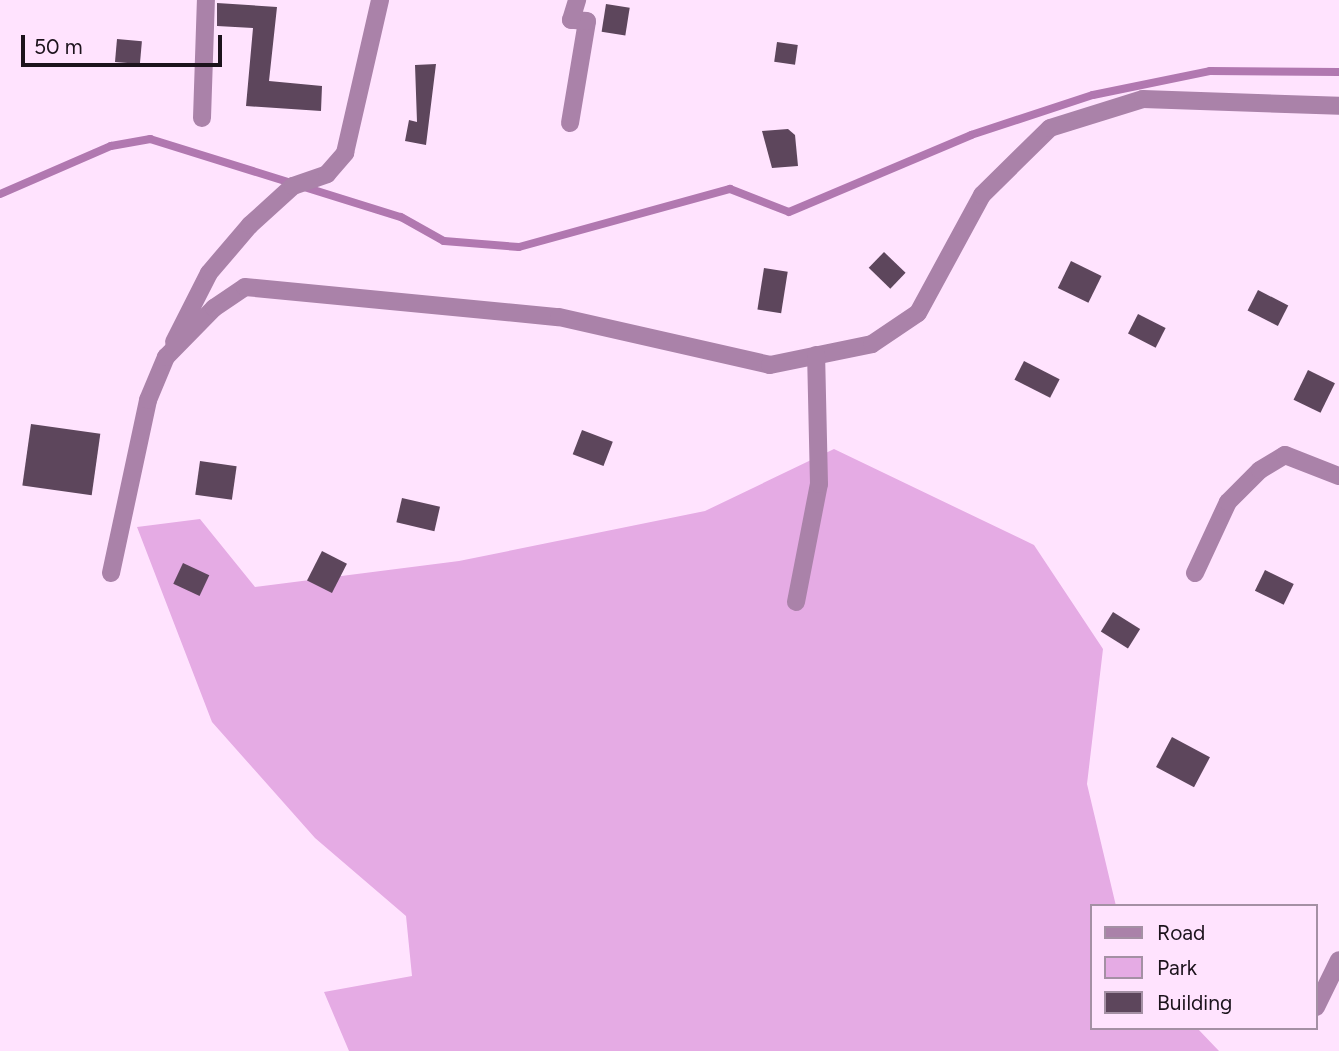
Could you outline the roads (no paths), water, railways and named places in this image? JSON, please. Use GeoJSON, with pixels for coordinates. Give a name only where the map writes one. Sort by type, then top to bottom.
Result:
{"type":"FeatureCollection","features":[{"type":"Feature","properties":{"kind":"street"},"geometry":{"type":"LineString","coordinates":[[202,118],[206,0]]}},
{"type":"Feature","properties":{"kind":"street"},"geometry":{"type":"LineString","coordinates":[[111,573],[148,400],[166,357],[209,273],[225,254],[293,186],[327,174],[345,153],[380,0]]}},
{"type":"Feature","properties":{"kind":"street"},"geometry":{"type":"LineString","coordinates":[[570,123],[587,21],[571,20],[576,0]]}},
{"type":"Feature","properties":{"kind":"street"},"geometry":{"type":"LineString","coordinates":[[166,357],[214,308],[245,287],[270,284],[559,317],[770,365],[872,344],[918,313],[982,195],[1050,128],[1143,99],[1339,106]]}},
{"type":"Feature","properties":{"kind":"street"},"geometry":{"type":"LineString","coordinates":[[796,602],[819,484],[816,355]]}},
{"type":"Feature","properties":{"kind":"street"},"geometry":{"type":"LineString","coordinates":[[1195,572],[1228,502],[1260,470],[1285,455],[1339,476]]}},
{"type":"Feature","properties":{"kind":"street"},"geometry":{"type":"LineString","coordinates":[[1318,1003],[1339,960]]}},
{"type":"Feature","properties":{"kind":"waterway"},"geometry":{"type":"LineString","coordinates":[[0,194],[111,146],[150,139],[401,217],[444,241],[519,247],[730,189],[789,212],[971,135],[1093,95],[1210,71],[1339,72]]}}]}
